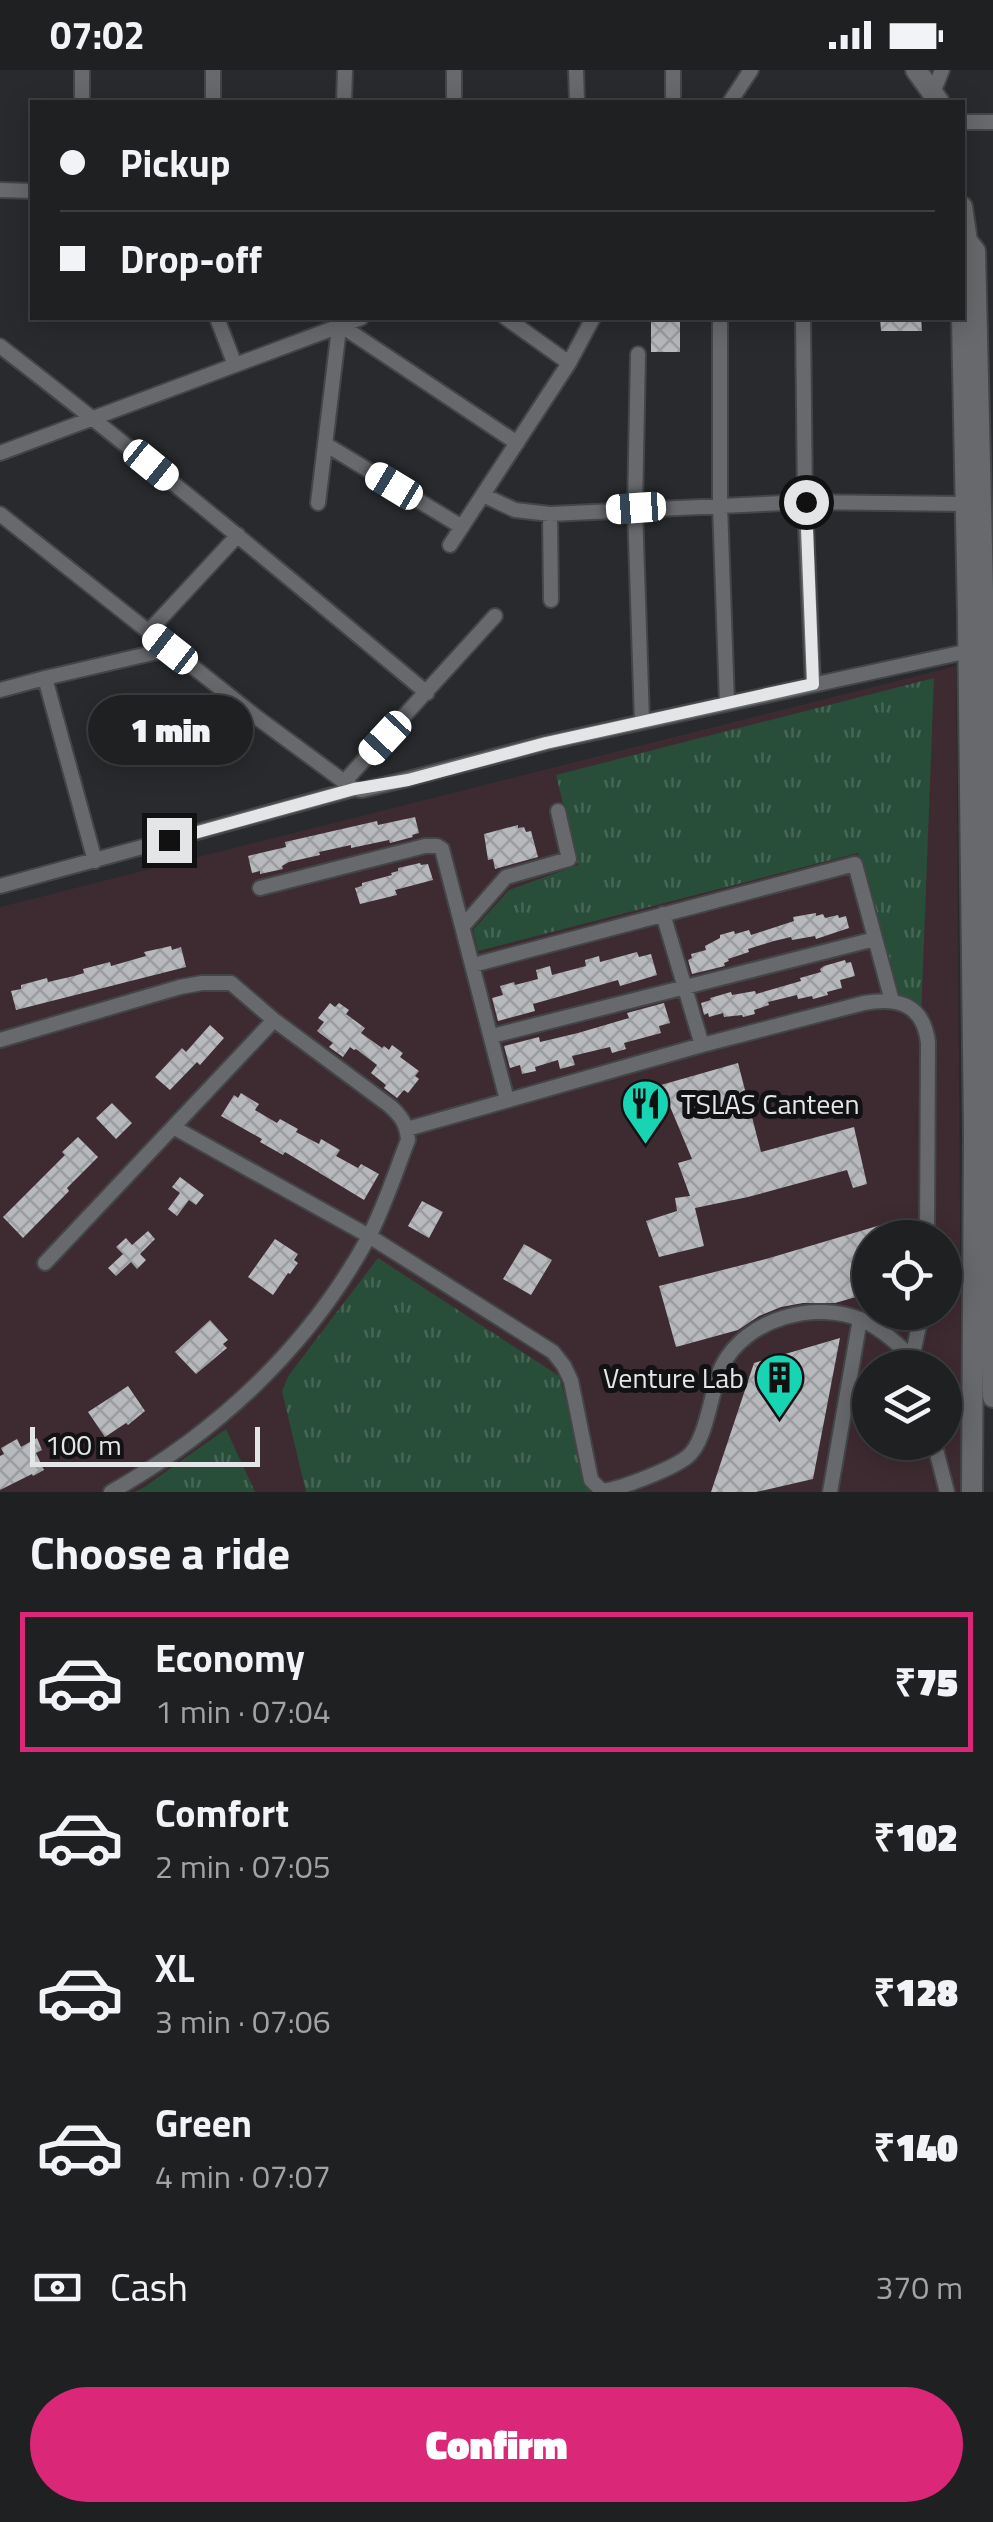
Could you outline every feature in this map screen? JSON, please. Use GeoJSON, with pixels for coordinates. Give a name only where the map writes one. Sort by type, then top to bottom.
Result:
{"type":"FeatureCollection","features":[{"type":"Feature","properties":{"kind":"street"},"geometry":{"type":"LineString","coordinates":[[82,70],[82,100]]}},
{"type":"Feature","properties":{"kind":"street"},"geometry":{"type":"LineString","coordinates":[[213,70],[213,100]]}},
{"type":"Feature","properties":{"kind":"street"},"geometry":{"type":"LineString","coordinates":[[344,70],[344,100]]}},
{"type":"Feature","properties":{"kind":"street"},"geometry":{"type":"LineString","coordinates":[[454,70],[454,100]]}},
{"type":"Feature","properties":{"kind":"street"},"geometry":{"type":"LineString","coordinates":[[576,70],[578,100]]}},
{"type":"Feature","properties":{"kind":"street"},"geometry":{"type":"LineString","coordinates":[[673,70],[673,100]]}},
{"type":"Feature","properties":{"kind":"street"},"geometry":{"type":"LineString","coordinates":[[731,100],[751,70]]}},
{"type":"Feature","properties":{"kind":"street"},"geometry":{"type":"LineString","coordinates":[[916,70],[936,98]]}},
{"type":"Feature","properties":{"kind":"street"},"geometry":{"type":"LineString","coordinates":[[936,98],[942,70]]}},
{"type":"Feature","properties":{"kind":"street"},"geometry":{"type":"LineString","coordinates":[[965,122],[993,122]]}},
{"type":"Feature","properties":{"kind":"street"},"geometry":{"type":"LineString","coordinates":[[0,190],[30,191]]}},
{"type":"Feature","properties":{"kind":"street"},"geometry":{"type":"LineString","coordinates":[[965,244],[975,251],[977,310],[993,1397]]}},
{"type":"Feature","properties":{"kind":"street"},"geometry":{"type":"LineString","coordinates":[[218,320],[235,364]]}},
{"type":"Feature","properties":{"kind":"street"},"geometry":{"type":"LineString","coordinates":[[509,320],[569,363]]}},
{"type":"Feature","properties":{"kind":"street"},"geometry":{"type":"LineString","coordinates":[[450,545],[569,363],[592,320]]}},
{"type":"Feature","properties":{"kind":"street"},"geometry":{"type":"LineString","coordinates":[[720,320],[720,505],[727,703]]}},
{"type":"Feature","properties":{"kind":"street"},"geometry":{"type":"LineString","coordinates":[[802,320],[813,684]]}},
{"type":"Feature","properties":{"kind":"street"},"geometry":{"type":"LineString","coordinates":[[962,320],[974,1134],[972,1492]]}},
{"type":"Feature","properties":{"kind":"street"},"geometry":{"type":"LineString","coordinates":[[0,452],[340,321]]}},
{"type":"Feature","properties":{"kind":"street"},"geometry":{"type":"LineString","coordinates":[[340,321],[517,443]]}},
{"type":"Feature","properties":{"kind":"street"},"geometry":{"type":"LineString","coordinates":[[318,503],[340,321]]}},
{"type":"Feature","properties":{"kind":"street"},"geometry":{"type":"LineString","coordinates":[[0,346],[238,535],[426,693]]}},
{"type":"Feature","properties":{"kind":"street"},"geometry":{"type":"LineString","coordinates":[[638,354],[636,508],[642,722]]}},
{"type":"Feature","properties":{"kind":"street"},"geometry":{"type":"LineString","coordinates":[[326,444],[462,527]]}},
{"type":"Feature","properties":{"kind":"street"},"geometry":{"type":"LineString","coordinates":[[483,495],[515,510],[550,514],[806,502],[966,504]]}},
{"type":"Feature","properties":{"kind":"street"},"geometry":{"type":"LineString","coordinates":[[0,514],[349,786]]}},
{"type":"Feature","properties":{"kind":"street"},"geometry":{"type":"LineString","coordinates":[[550,514],[550,600]]}},
{"type":"Feature","properties":{"kind":"street"},"geometry":{"type":"LineString","coordinates":[[148,632],[238,535]]}},
{"type":"Feature","properties":{"kind":"street"},"geometry":{"type":"LineString","coordinates":[[349,786],[496,616]]}},
{"type":"Feature","properties":{"kind":"street"},"geometry":{"type":"LineString","coordinates":[[0,690],[170,649]]}},
{"type":"Feature","properties":{"kind":"street"},"geometry":{"type":"LineString","coordinates":[[0,886],[349,786],[408,780],[546,743],[969,651]]}},
{"type":"Feature","properties":{"kind":"street"},"geometry":{"type":"LineString","coordinates":[[44,678],[95,861]]}},
{"type":"Feature","properties":{"kind":"street"},"geometry":{"type":"LineString","coordinates":[[462,926],[506,876],[570,860],[558,811]]}},
{"type":"Feature","properties":{"kind":"street"},"geometry":{"type":"LineString","coordinates":[[260,888],[434,845],[442,849],[506,1100]]}},
{"type":"Feature","properties":{"kind":"street"},"geometry":{"type":"LineString","coordinates":[[473,964],[855,864],[892,1001]]}},
{"type":"Feature","properties":{"kind":"street"},"geometry":{"type":"LineString","coordinates":[[664,914],[702,1045]]}},
{"type":"Feature","properties":{"kind":"street"},"geometry":{"type":"LineString","coordinates":[[492,1036],[875,939]]}},
{"type":"Feature","properties":{"kind":"street"},"geometry":{"type":"LineString","coordinates":[[0,1040],[202,983],[230,983],[390,1106],[408,1129],[408,1140],[369,1236],[332,1298],[278,1364],[189,1440],[111,1492]]}},
{"type":"Feature","properties":{"kind":"street"},"geometry":{"type":"LineString","coordinates":[[408,1129],[864,1002],[892,1001],[912,1007],[926,1030],[927,1220]]}},
{"type":"Feature","properties":{"kind":"street"},"geometry":{"type":"LineString","coordinates":[[45,1262],[274,1020]]}},
{"type":"Feature","properties":{"kind":"street"},"geometry":{"type":"LineString","coordinates":[[173,1127],[369,1236],[553,1352],[571,1381],[591,1480],[602,1491],[619,1489],[687,1457],[701,1432],[722,1366],[744,1338],[775,1320],[818,1311],[852,1317]]}},
{"type":"Feature","properties":{"kind":"street"},"geometry":{"type":"LineString","coordinates":[[830,1492],[858,1330]]}},
{"type":"Feature","properties":{"kind":"street"},"geometry":{"type":"LineString","coordinates":[[878,1330],[901,1350]]}},
{"type":"Feature","properties":{"kind":"street"},"geometry":{"type":"LineString","coordinates":[[962,1406],[971,1415]]}},
{"type":"Feature","properties":{"kind":"street"},"geometry":{"type":"LineString","coordinates":[[939,1460],[948,1492]]}},
{"type":"Feature","properties":{"kind":"shaded area"},"geometry":{"type":"Polygon","coordinates":[[[956,666],[960,1220],[852,1220],[852,1330],[961,1330],[961,1350],[852,1350],[852,1460],[962,1460],[962,1492],[0,1492],[0,907],[956,666]]]}},
{"type":"Feature","properties":{"kind":"green space"},"geometry":{"type":"Polygon","coordinates":[[[934,678],[921,1018],[891,997],[858,853],[478,951],[473,930],[509,890],[578,865],[556,775],[934,678]]]}},
{"type":"Feature","properties":{"kind":"green space"},"geometry":{"type":"Polygon","coordinates":[[[378,1258],[559,1376],[592,1492],[306,1492],[282,1391],[289,1375],[378,1258]]]}},
{"type":"Feature","properties":{"kind":"green space"},"geometry":{"type":"Polygon","coordinates":[[[226,1429],[255,1492],[134,1492],[143,1488],[226,1429]]]}},
{"type":"Feature","properties":{"kind":"building"},"geometry":{"type":"Polygon","coordinates":[[[651,320],[680,320],[680,352],[651,352],[651,320]]]}},
{"type":"Feature","properties":{"kind":"building"},"geometry":{"type":"Polygon","coordinates":[[[880,320],[921,320],[922,331],[881,331],[880,320]]]}},
{"type":"Feature","properties":{"kind":"building"},"geometry":{"type":"Polygon","coordinates":[[[415,817],[419,833],[413,837],[319,852],[320,855],[289,862],[283,869],[252,873],[248,856],[286,847],[285,842],[377,821],[378,825],[415,817]]]}},
{"type":"Feature","properties":{"kind":"building"},"geometry":{"type":"Polygon","coordinates":[[[518,825],[526,832],[531,831],[538,857],[495,869],[493,859],[488,860],[484,834],[518,825]]]}},
{"type":"Feature","properties":{"kind":"building"},"geometry":{"type":"Polygon","coordinates":[[[420,863],[428,864],[433,880],[395,890],[397,895],[360,904],[355,888],[362,883],[420,863]]]}},
{"type":"Feature","properties":{"kind":"building"},"geometry":{"type":"Polygon","coordinates":[[[816,913],[825,918],[846,916],[849,928],[816,939],[791,937],[774,941],[728,959],[725,966],[692,974],[688,960],[691,954],[706,950],[705,946],[720,935],[749,930],[751,935],[794,921],[793,917],[816,913]]]}},
{"type":"Feature","properties":{"kind":"building"},"geometry":{"type":"Polygon","coordinates":[[[171,946],[172,950],[181,947],[186,967],[16,1010],[11,991],[21,989],[21,985],[74,976],[84,973],[83,969],[110,962],[111,966],[171,946]]]}},
{"type":"Feature","properties":{"kind":"building"},"geometry":{"type":"Polygon","coordinates":[[[637,952],[639,957],[651,954],[657,975],[620,986],[618,980],[533,1004],[535,1011],[498,1021],[492,998],[503,995],[500,986],[538,979],[536,970],[550,966],[552,975],[586,966],[585,960],[599,956],[600,962],[637,952]]]}},
{"type":"Feature","properties":{"kind":"building"},"geometry":{"type":"Polygon","coordinates":[[[851,962],[855,976],[840,980],[842,988],[827,992],[828,995],[798,999],[797,995],[768,1002],[769,1005],[754,1010],[755,1014],[743,1017],[704,1015],[701,1003],[710,998],[731,992],[756,994],[801,981],[800,978],[821,972],[824,966],[851,962]]]}},
{"type":"Feature","properties":{"kind":"building"},"geometry":{"type":"Polygon","coordinates":[[[330,1003],[335,1007],[339,1003],[349,1010],[346,1014],[365,1028],[361,1033],[382,1048],[389,1050],[392,1045],[403,1053],[400,1057],[419,1071],[415,1076],[419,1079],[408,1093],[404,1090],[397,1098],[384,1088],[386,1085],[371,1073],[377,1065],[356,1049],[350,1047],[343,1057],[329,1047],[333,1043],[317,1031],[324,1022],[318,1018],[330,1003]]]}},
{"type":"Feature","properties":{"kind":"building"},"geometry":{"type":"Polygon","coordinates":[[[664,1003],[670,1023],[659,1026],[661,1033],[624,1043],[626,1049],[612,1053],[610,1047],[572,1056],[575,1065],[560,1069],[558,1060],[522,1074],[520,1065],[510,1068],[504,1046],[578,1033],[664,1003]]]}},
{"type":"Feature","properties":{"kind":"building"},"geometry":{"type":"Polygon","coordinates":[[[210,1025],[224,1038],[170,1090],[155,1077],[182,1048],[186,1052],[210,1025]]]}},
{"type":"Feature","properties":{"kind":"building"},"geometry":{"type":"Polygon","coordinates":[[[738,1063],[761,1152],[854,1127],[867,1184],[853,1188],[847,1170],[695,1208],[704,1246],[659,1257],[646,1221],[677,1211],[675,1198],[690,1196],[678,1163],[692,1159],[661,1085],[738,1063]]]}},
{"type":"Feature","properties":{"kind":"building"},"geometry":{"type":"Polygon","coordinates":[[[241,1093],[259,1104],[255,1110],[277,1123],[280,1119],[319,1144],[321,1139],[340,1150],[336,1156],[379,1174],[364,1200],[221,1116],[234,1095],[238,1098],[241,1093]]]}},
{"type":"Feature","properties":{"kind":"building"},"geometry":{"type":"Polygon","coordinates":[[[112,1103],[132,1123],[116,1139],[96,1118],[112,1103]]]}},
{"type":"Feature","properties":{"kind":"building"},"geometry":{"type":"Polygon","coordinates":[[[78,1137],[98,1157],[23,1238],[3,1217],[78,1137]]]}},
{"type":"Feature","properties":{"kind":"building"},"geometry":{"type":"Polygon","coordinates":[[[180,1177],[204,1195],[196,1205],[189,1200],[177,1216],[168,1209],[180,1193],[172,1187],[180,1177]]]}},
{"type":"Feature","properties":{"kind":"building"},"geometry":{"type":"Polygon","coordinates":[[[422,1201],[443,1212],[429,1238],[408,1226],[422,1201]]]}},
{"type":"Feature","properties":{"kind":"building"},"geometry":{"type":"Polygon","coordinates":[[[148,1231],[155,1239],[140,1254],[146,1260],[137,1269],[131,1262],[116,1276],[108,1268],[123,1254],[116,1247],[126,1238],[132,1245],[148,1231]]]}},
{"type":"Feature","properties":{"kind":"building"},"geometry":{"type":"Polygon","coordinates":[[[852,1233],[852,1298],[781,1307],[738,1330],[676,1347],[659,1286],[852,1233]]]}},
{"type":"Feature","properties":{"kind":"building"},"geometry":{"type":"Polygon","coordinates":[[[275,1239],[298,1254],[294,1260],[298,1263],[273,1295],[248,1277],[275,1239]]]}},
{"type":"Feature","properties":{"kind":"building"},"geometry":{"type":"Polygon","coordinates":[[[524,1244],[552,1260],[531,1295],[503,1279],[524,1244]]]}},
{"type":"Feature","properties":{"kind":"building"},"geometry":{"type":"Polygon","coordinates":[[[210,1320],[228,1340],[223,1344],[227,1348],[196,1374],[175,1352],[210,1320]]]}},
{"type":"Feature","properties":{"kind":"building","name":"Venture Lab"},"geometry":{"type":"Polygon","coordinates":[[[840,1338],[813,1479],[756,1492],[711,1492],[754,1363],[840,1338]]]}},
{"type":"Feature","properties":{"kind":"building"},"geometry":{"type":"Polygon","coordinates":[[[128,1386],[145,1411],[105,1437],[88,1412],[128,1386]]]}},
{"type":"Feature","properties":{"kind":"building"},"geometry":{"type":"Polygon","coordinates":[[[37,1438],[42,1450],[36,1453],[44,1470],[0,1490],[0,1456],[4,1454],[1,1448],[17,1439],[21,1447],[37,1438]]]}},
{"type":"Feature","properties":{"kind":"place","name":"TSLAS Canteen"},"geometry":{"type":"Point","coordinates":[646,1146]}},
{"type":"Feature","properties":{"kind":"place","name":"Venture Lab"},"geometry":{"type":"Point","coordinates":[779,1420]}},
{"type":"Feature","properties":{"kind":"route"},"geometry":{"type":"LineString","coordinates":[[169,840],[354,789],[408,780],[546,743],[813,684],[806,502]]}}]}
